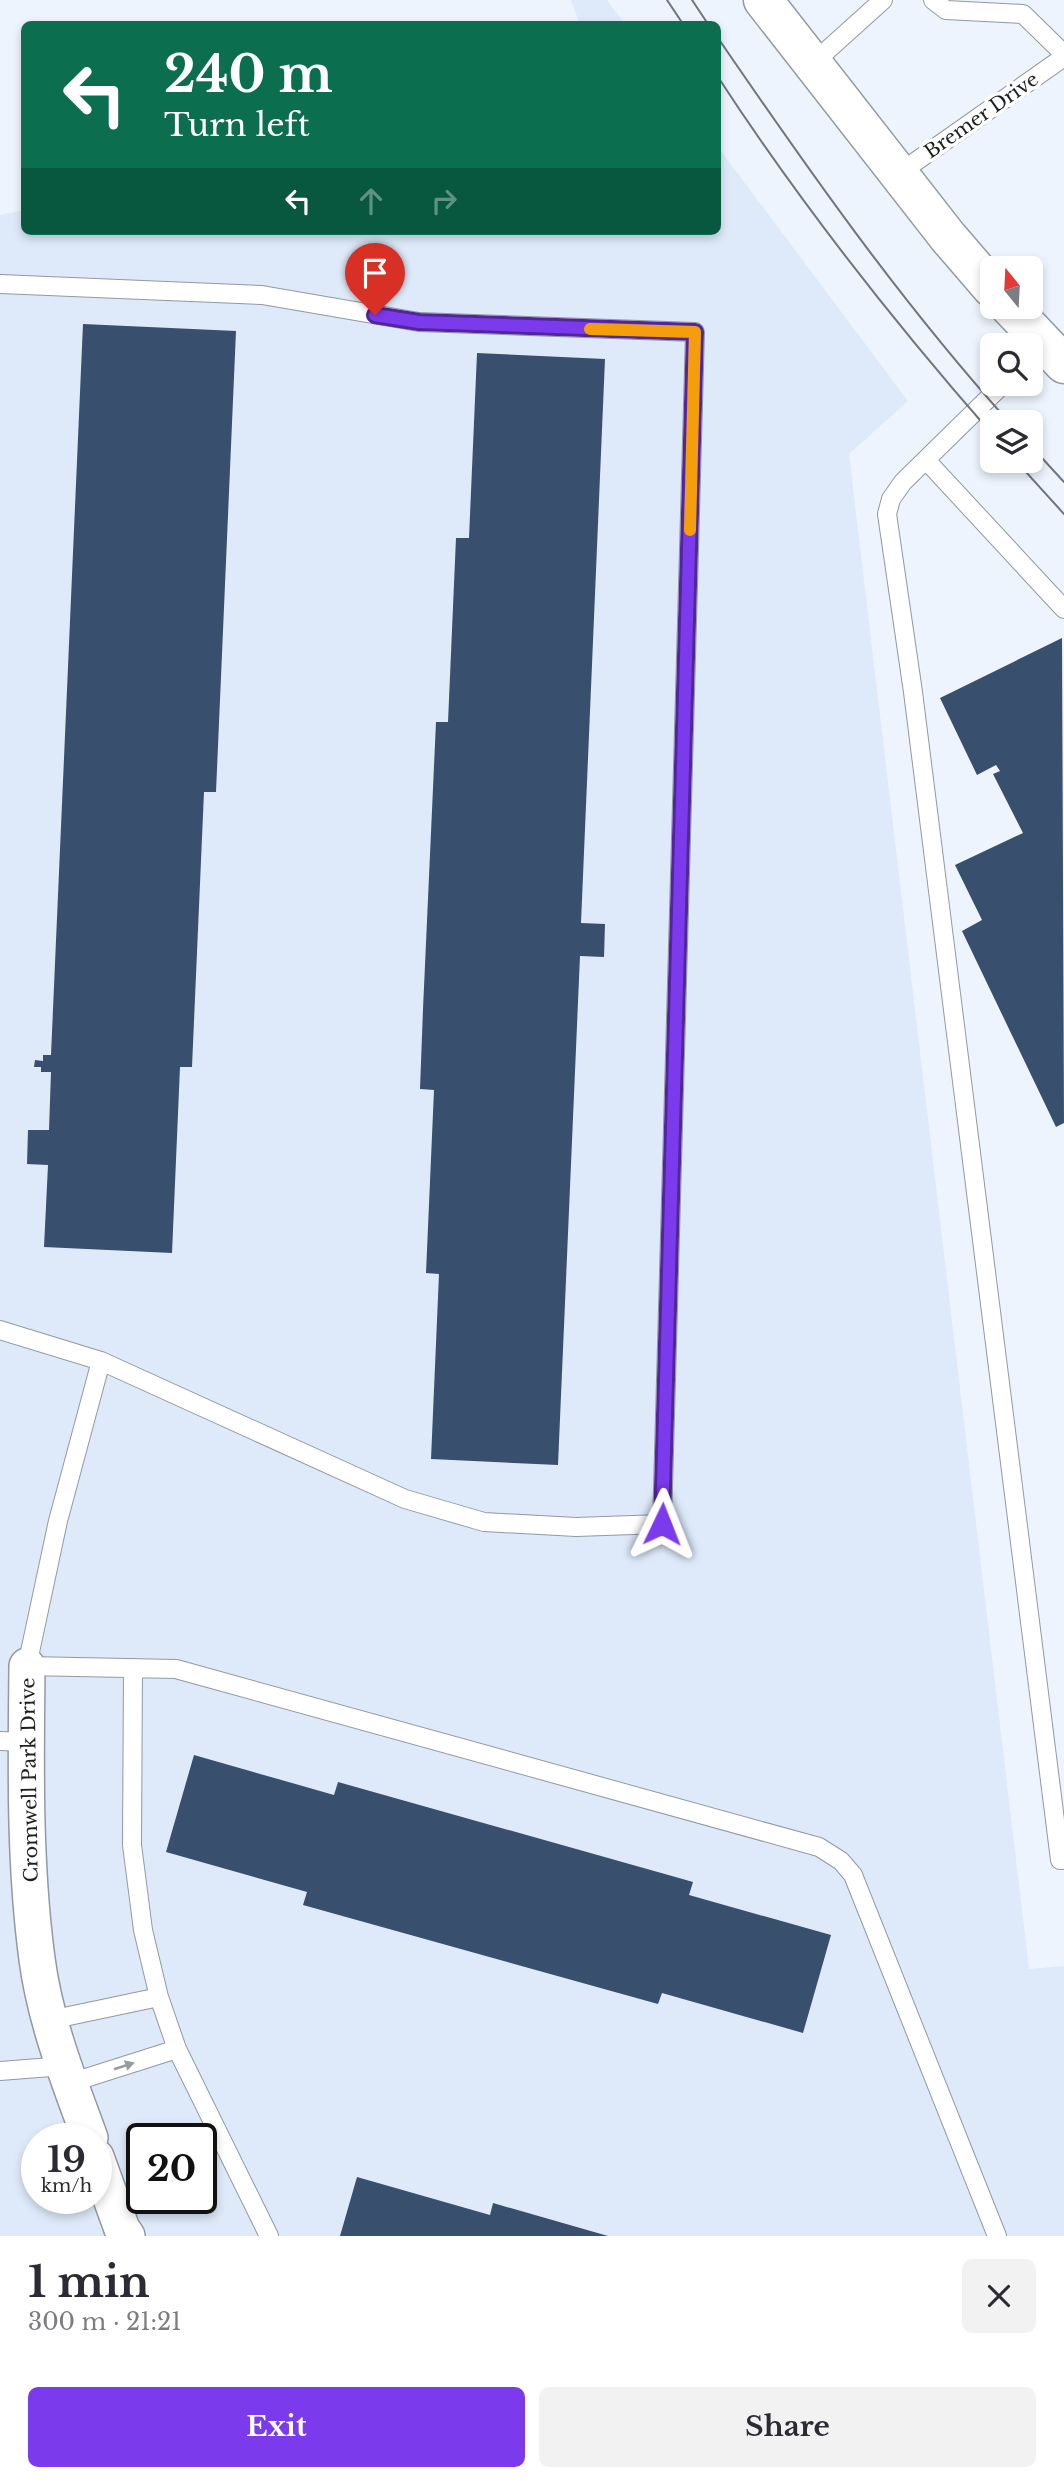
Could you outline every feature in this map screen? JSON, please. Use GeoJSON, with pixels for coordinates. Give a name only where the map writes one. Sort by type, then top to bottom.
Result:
{"type":"FeatureCollection","features":[{"type":"Feature","properties":{"kind":"main road"},"geometry":{"type":"LineString","coordinates":[[763,0],[898,174],[980,274]]}},
{"type":"Feature","properties":{"kind":"main road"},"geometry":{"type":"LineString","coordinates":[[1019,319],[1047,356]]}},
{"type":"Feature","properties":{"kind":"street","name":"Cromwell Park Drive"},"geometry":{"type":"LineString","coordinates":[[27,1666],[13,1741],[26,1833],[37,1961],[50,2020],[85,2123]]}},
{"type":"Feature","properties":{"kind":"street"},"geometry":{"type":"LineString","coordinates":[[112,2201],[127,2236]]}},
{"type":"Feature","properties":{"kind":"lane"},"geometry":{"type":"LineString","coordinates":[[812,64],[883,0]]}},
{"type":"Feature","properties":{"kind":"lane"},"geometry":{"type":"LineString","coordinates":[[933,0],[946,10],[1023,14],[1064,55]]}},
{"type":"Feature","properties":{"kind":"lane","name":"Bremer Drive"},"geometry":{"type":"LineString","coordinates":[[898,174],[1064,55]]}},
{"type":"Feature","properties":{"kind":"lane"},"geometry":{"type":"LineString","coordinates":[[0,284],[262,295],[419,322],[695,332],[662,1524],[576,1527],[484,1522],[405,1499],[101,1361],[0,1330]]}},
{"type":"Feature","properties":{"kind":"lane"},"geometry":{"type":"LineString","coordinates":[[991,396],[903,482],[891,499],[887,514],[912,692],[1060,1860],[1064,1860]]}},
{"type":"Feature","properties":{"kind":"lane"},"geometry":{"type":"LineString","coordinates":[[926,460],[1064,610]]}},
{"type":"Feature","properties":{"kind":"lane"},"geometry":{"type":"LineString","coordinates":[[101,1361],[58,1521],[27,1666],[176,1668],[819,1847],[841,1861],[853,1875],[997,2236]]}},
{"type":"Feature","properties":{"kind":"lane"},"geometry":{"type":"LineString","coordinates":[[133,1668],[132,1846],[144,1930],[159,1997],[177,2049],[269,2236]]}},
{"type":"Feature","properties":{"kind":"lane"},"geometry":{"type":"LineString","coordinates":[[50,2020],[159,1997]]}},
{"type":"Feature","properties":{"kind":"lane"},"geometry":{"type":"LineString","coordinates":[[0,2071],[67,2074],[177,2049]]}},
{"type":"Feature","properties":{"kind":"shaded area"},"geometry":{"type":"Polygon","coordinates":[[[571,0],[607,0],[623,21],[579,21],[571,0]]]}},
{"type":"Feature","properties":{"kind":"shaded area"},"geometry":{"type":"Polygon","coordinates":[[[721,151],[908,401],[849,454],[1029,1969],[1064,1966],[1064,2236],[0,2236],[0,215],[21,211],[21,235],[721,235],[721,151]]]}},
{"type":"Feature","properties":{"kind":"building"},"geometry":{"type":"Polygon","coordinates":[[[83,324],[236,331],[216,792],[204,792],[192,1067],[180,1067],[172,1253],[44,1247],[48,1165],[27,1164],[28,1130],[49,1130],[51,1072],[41,1072],[41,1067],[34,1067],[35,1060],[43,1061],[43,1055],[51,1055],[83,324]]]}},
{"type":"Feature","properties":{"kind":"building"},"geometry":{"type":"Polygon","coordinates":[[[477,353],[605,359],[581,923],[605,924],[604,957],[580,956],[558,1465],[431,1459],[439,1274],[426,1273],[434,1090],[420,1089],[423,1009],[436,722],[448,722],[456,538],[469,538],[477,353]]]}},
{"type":"Feature","properties":{"kind":"building"},"geometry":{"type":"Polygon","coordinates":[[[1062,638],[1064,1123],[1056,1127],[962,931],[982,920],[955,865],[1023,833],[993,774],[1000,771],[996,765],[977,775],[940,698],[1062,638]]]}},
{"type":"Feature","properties":{"kind":"building"},"geometry":{"type":"Polygon","coordinates":[[[194,1755],[334,1795],[338,1782],[679,1878],[693,1882],[689,1895],[831,1935],[803,2033],[662,1993],[658,2004],[303,1905],[307,1892],[166,1852],[194,1755]]]}},
{"type":"Feature","properties":{"kind":"building"},"geometry":{"type":"Polygon","coordinates":[[[357,2177],[490,2215],[493,2203],[608,2236],[340,2236],[357,2177]]]}},
{"type":"Feature","properties":{"kind":"tram line"},"geometry":{"type":"LineString","coordinates":[[667,0],[681,21]]}},
{"type":"Feature","properties":{"kind":"tram line"},"geometry":{"type":"LineString","coordinates":[[692,0],[706,21]]}},
{"type":"Feature","properties":{"kind":"tram line"},"geometry":{"type":"LineString","coordinates":[[721,42],[893,283],[998,410]]}},
{"type":"Feature","properties":{"kind":"tram line"},"geometry":{"type":"LineString","coordinates":[[721,82],[815,216],[919,348],[980,420]]}},
{"type":"Feature","properties":{"kind":"tram line"},"geometry":{"type":"LineString","coordinates":[[1043,459],[1064,482]]}},
{"type":"Feature","properties":{"kind":"tram line"},"geometry":{"type":"LineString","coordinates":[[1027,473],[1064,514]]}},
{"type":"Feature","properties":{"kind":"slow traffic"},"geometry":{"type":"LineString","coordinates":[[590,329],[695,332],[690,530]]}},
{"type":"Feature","properties":{"kind":"route"},"geometry":{"type":"LineString","coordinates":[[375,315],[419,322],[695,332],[662,1524]]}}]}
